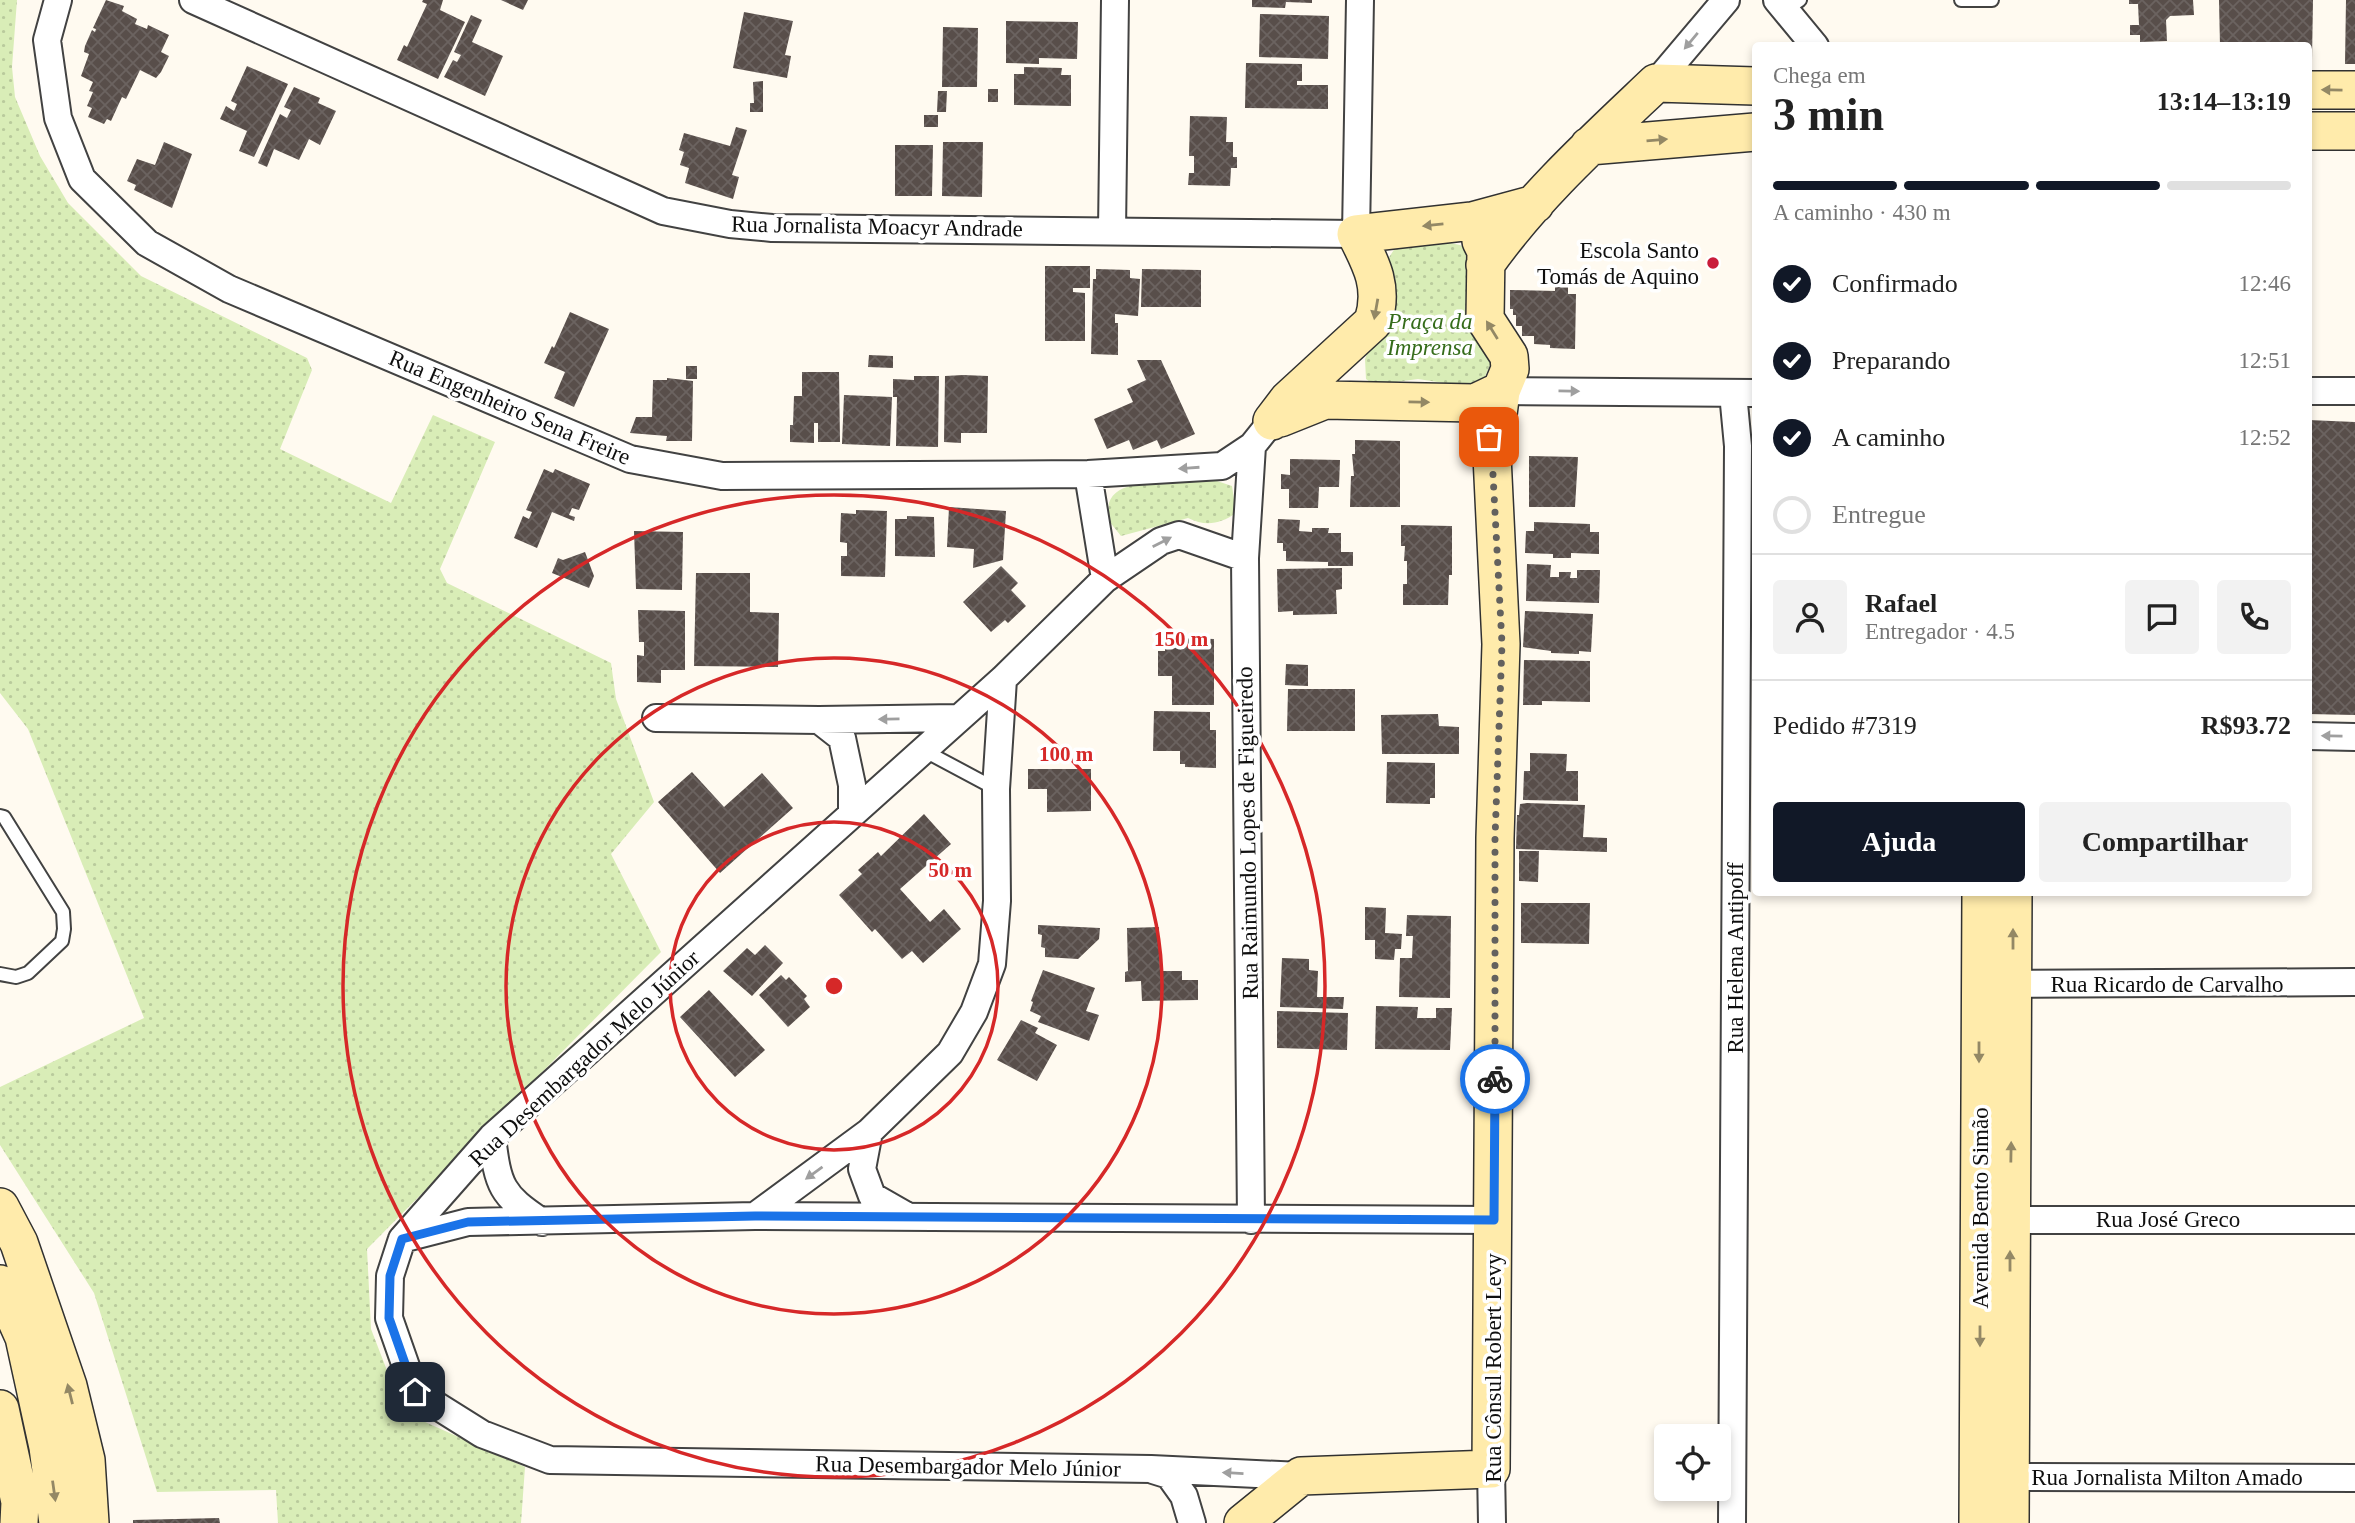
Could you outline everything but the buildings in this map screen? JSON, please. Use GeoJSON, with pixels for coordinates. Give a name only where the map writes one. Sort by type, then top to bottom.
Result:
{"type":"FeatureCollection","features":[{"type":"Feature","properties":{"kind":"street","name":"Rua Engenheiro Sena Freire"},"geometry":{"type":"LineString","coordinates":[[58,0],[47,40],[58,118],[82,179],[147,243],[229,289],[630,460],[722,476],[1088,474],[1222,466],[1262,434]]}},
{"type":"Feature","properties":{"kind":"street","name":"Rua Jornalista Moacyr Andrade"},"geometry":{"type":"LineString","coordinates":[[192,0],[663,211],[730,224],[772,228],[1111,231],[1364,249]]}},
{"type":"Feature","properties":{"kind":"street"},"geometry":{"type":"LineString","coordinates":[[1111,231],[1115,0]]}},
{"type":"Feature","properties":{"kind":"street"},"geometry":{"type":"LineString","coordinates":[[1262,434],[1288,400],[1373,322],[1378,305],[1377,288],[1364,249],[1360,0]]}},
{"type":"Feature","properties":{"kind":"street"},"geometry":{"type":"LineString","coordinates":[[1485,265],[1505,237],[1589,146],[1656,83],[1726,0]]}},
{"type":"Feature","properties":{"kind":"street"},"geometry":{"type":"LineString","coordinates":[[1788,3],[1812,42]]}},
{"type":"Feature","properties":{"kind":"street"},"geometry":{"type":"LineString","coordinates":[[1656,83],[1752,86]]}},
{"type":"Feature","properties":{"kind":"street"},"geometry":{"type":"LineString","coordinates":[[1656,83],[1746,133]]}},
{"type":"Feature","properties":{"kind":"street"},"geometry":{"type":"LineString","coordinates":[[2312,90],[2355,90]]}},
{"type":"Feature","properties":{"kind":"street"},"geometry":{"type":"LineString","coordinates":[[2312,131],[2355,131]]}},
{"type":"Feature","properties":{"kind":"street"},"geometry":{"type":"LineString","coordinates":[[1589,146],[1746,133]]}},
{"type":"Feature","properties":{"kind":"street"},"geometry":{"type":"LineString","coordinates":[[1364,249],[1393,229],[1472,221],[1535,204]]}},
{"type":"Feature","properties":{"kind":"street"},"geometry":{"type":"LineString","coordinates":[[1472,221],[1486,251],[1485,319],[1509,356],[1510,369],[1488,397]]}},
{"type":"Feature","properties":{"kind":"street"},"geometry":{"type":"LineString","coordinates":[[1350,345],[1348,366],[1363,400]]}},
{"type":"Feature","properties":{"kind":"street"},"geometry":{"type":"LineString","coordinates":[[2312,391],[2355,391]]}},
{"type":"Feature","properties":{"kind":"street"},"geometry":{"type":"LineString","coordinates":[[1262,434],[1325,400],[1744,393]]}},
{"type":"Feature","properties":{"kind":"street","name":"Rua Helena Antipoff"},"geometry":{"type":"LineString","coordinates":[[1732,1523],[1738,446],[1744,393]]}},
{"type":"Feature","properties":{"kind":"street","name":"Rua Cônsul Robert Levy"},"geometry":{"type":"LineString","coordinates":[[1488,397],[1485,417],[1492,456],[1502,644],[1495,838],[1491,1469],[1493,1523]]}},
{"type":"Feature","properties":{"kind":"street","name":"Rua Raimundo Lopes de Figueiredo"},"geometry":{"type":"LineString","coordinates":[[1251,1220],[1245,558],[1262,434]]}},
{"type":"Feature","properties":{"kind":"street"},"geometry":{"type":"LineString","coordinates":[[1088,474],[1105,579]]}},
{"type":"Feature","properties":{"kind":"street","name":"Rua Desembargador Melo Júnior"},"geometry":{"type":"LineString","coordinates":[[1245,558],[1179,535],[1161,541],[1105,579],[1003,679],[492,1138],[402,1239],[390,1276],[389,1318],[415,1392],[482,1434],[550,1460],[1151,1469],[1301,1476],[1491,1469]]}},
{"type":"Feature","properties":{"kind":"street"},"geometry":{"type":"LineString","coordinates":[[755,1216],[869,1132],[950,1053],[974,1012],[992,964],[997,901],[996,789],[1003,679]]}},
{"type":"Feature","properties":{"kind":"street"},"geometry":{"type":"LineString","coordinates":[[656,718],[957,718]]}},
{"type":"Feature","properties":{"kind":"street"},"geometry":{"type":"LineString","coordinates":[[819,720],[842,738],[852,785],[852,814]]}},
{"type":"Feature","properties":{"kind":"street"},"geometry":{"type":"LineString","coordinates":[[2312,736],[2355,737]]}},
{"type":"Feature","properties":{"kind":"street","name":"Avenida Bento Simão"},"geometry":{"type":"LineString","coordinates":[[1981,896],[1996,984],[1995,1477],[2010,1523]]}},
{"type":"Feature","properties":{"kind":"street","name":"Avenida Bento Simão"},"geometry":{"type":"LineString","coordinates":[[1996,984],[2012,896]]}},
{"type":"Feature","properties":{"kind":"street","name":"Rua Ricardo de Carvalho"},"geometry":{"type":"LineString","coordinates":[[1996,984],[2355,982]]}},
{"type":"Feature","properties":{"kind":"street"},"geometry":{"type":"LineString","coordinates":[[869,1132],[862,1169],[872,1196],[911,1218]]}},
{"type":"Feature","properties":{"kind":"street"},"geometry":{"type":"LineString","coordinates":[[492,1138],[496,1167],[503,1189],[515,1205],[542,1222]]}},
{"type":"Feature","properties":{"kind":"street"},"geometry":{"type":"LineString","coordinates":[[0,1207],[19,1243],[68,1386],[86,1460],[107,1523]]}},
{"type":"Feature","properties":{"kind":"street"},"geometry":{"type":"LineString","coordinates":[[402,1239],[468,1222],[755,1216],[1494,1220]]}},
{"type":"Feature","properties":{"kind":"street","name":"Rua José Greco"},"geometry":{"type":"LineString","coordinates":[[1995,1220],[2355,1220]]}},
{"type":"Feature","properties":{"kind":"street"},"geometry":{"type":"LineString","coordinates":[[0,1284],[24,1338],[48,1447],[58,1523]]}},
{"type":"Feature","properties":{"kind":"street"},"geometry":{"type":"LineString","coordinates":[[1,1421],[20,1502],[19,1523]]}},
{"type":"Feature","properties":{"kind":"street"},"geometry":{"type":"LineString","coordinates":[[86,1460],[90,1523]]}},
{"type":"Feature","properties":{"kind":"street","name":"Rua Desembargador Melo Júnior"},"geometry":{"type":"LineString","coordinates":[[1151,1469],[1169,1475],[1184,1496],[1192,1523]]}},
{"type":"Feature","properties":{"kind":"street"},"geometry":{"type":"LineString","coordinates":[[1243,1523],[1301,1476]]}},
{"type":"Feature","properties":{"kind":"street","name":"Avenida Bento Simão"},"geometry":{"type":"LineString","coordinates":[[1978,1523],[1995,1477]]}},
{"type":"Feature","properties":{"kind":"street","name":"Rua Jornalista Milton Amado"},"geometry":{"type":"LineString","coordinates":[[1995,1477],[2355,1478]]}},
{"type":"Feature","properties":{"kind":"lane"},"geometry":{"type":"LineString","coordinates":[[1961,0],[1992,0]]}},
{"type":"Feature","properties":{"kind":"lane"},"geometry":{"type":"LineString","coordinates":[[923,750],[996,789]]}},
{"type":"Feature","properties":{"kind":"lane"},"geometry":{"type":"LineString","coordinates":[[0,816],[4,817],[63,912],[64,929],[62,941],[28,973],[16,977],[0,974]]}},
{"type":"Feature","properties":{"kind":"green space"},"geometry":{"type":"Polygon","coordinates":[[[0,0],[17,0],[12,67],[15,97],[40,156],[68,203],[141,276],[307,358],[312,370],[280,449],[391,503],[433,415],[495,442],[440,569],[447,583],[611,663],[616,699],[654,802],[611,854],[661,952],[367,1249],[371,1329],[403,1412],[525,1467],[521,1523],[278,1523],[276,1490],[157,1492],[94,1293],[0,1145],[0,1087],[144,1018],[28,729],[0,693],[0,0]]]}},
{"type":"Feature","properties":{"kind":"green space","name":"Praça da Imprensa"},"geometry":{"type":"Polygon","coordinates":[[[1445,242],[1460,245],[1469,251],[1484,350],[1491,363],[1483,381],[1471,387],[1418,379],[1374,385],[1366,379],[1365,359],[1370,347],[1388,259],[1397,245],[1445,242]]]}},
{"type":"Feature","properties":{"kind":"green space"},"geometry":{"type":"Polygon","coordinates":[[[1217,481],[1232,486],[1236,513],[1213,523],[1201,523],[1188,518],[1121,536],[1109,521],[1109,503],[1113,496],[1136,484],[1217,481]]]}},
{"type":"Feature","properties":{"kind":"way so far"},"geometry":{"type":"LineString","coordinates":[[1489,437],[1502,644],[1495,838],[1495,1079]]}},
{"type":"Feature","properties":{"kind":"place","name":"Escola Santo Tomás de Aquino"},"geometry":{"type":"Point","coordinates":[1713,263]}},
{"type":"Feature","properties":{"kind":"route"},"geometry":{"type":"LineString","coordinates":[[415,1392],[389,1318],[390,1276],[402,1239],[468,1222],[755,1216],[1494,1220],[1495,1079]]}}]}
